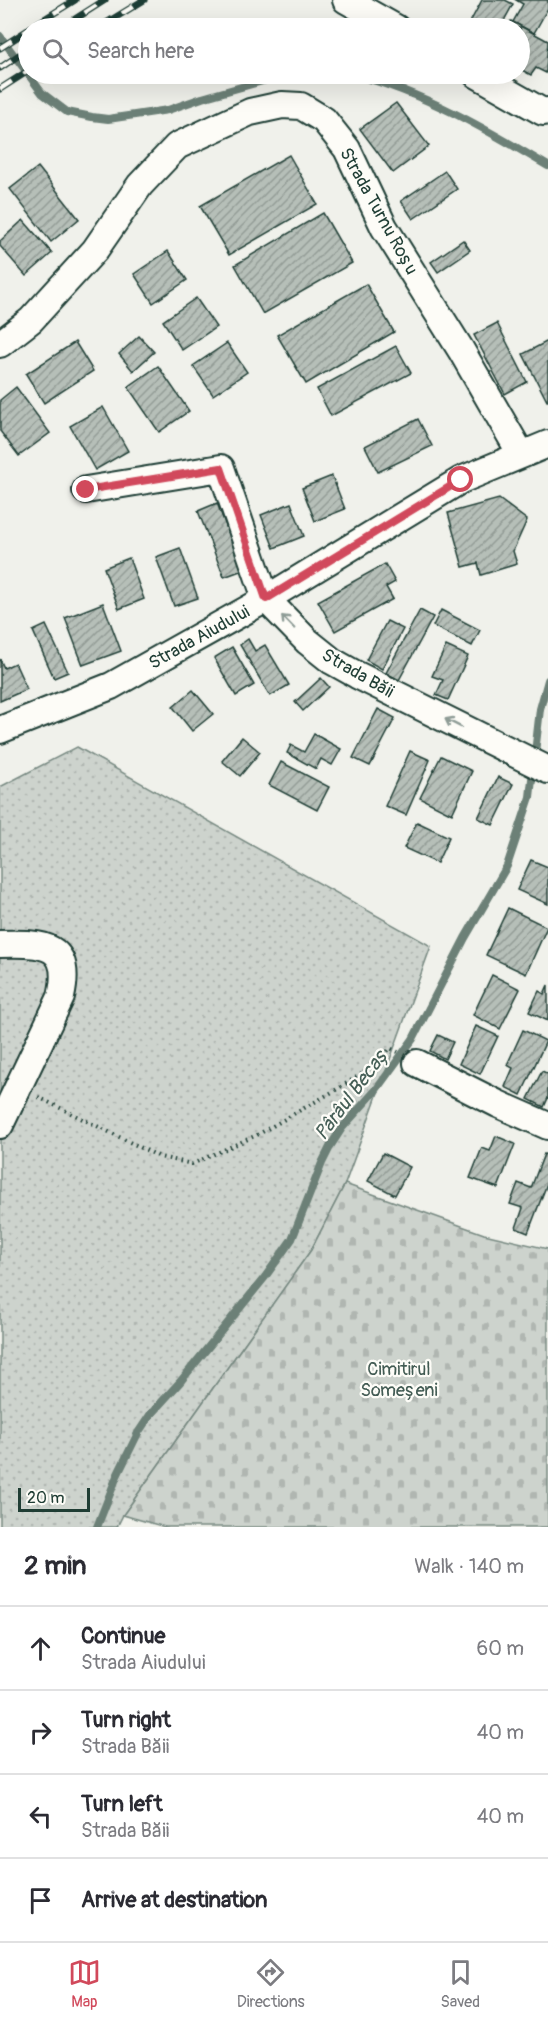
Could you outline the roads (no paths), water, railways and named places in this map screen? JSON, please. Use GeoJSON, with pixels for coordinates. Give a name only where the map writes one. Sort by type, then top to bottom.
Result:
{"type":"FeatureCollection","features":[{"type":"Feature","properties":{"kind":"street"},"geometry":{"type":"LineString","coordinates":[[346,0],[378,18]]}},
{"type":"Feature","properties":{"kind":"street"},"geometry":{"type":"LineString","coordinates":[[494,84],[543,112],[548,111]]}},
{"type":"Feature","properties":{"kind":"street","name":"Strada Turnu Roșu"},"geometry":{"type":"LineString","coordinates":[[0,345],[31,320],[95,250],[140,185],[177,146],[250,112],[282,105],[301,106],[324,120],[347,149],[384,227],[461,350],[521,454]]}},
{"type":"Feature","properties":{"kind":"street","name":"Strada Aiudului"},"geometry":{"type":"LineString","coordinates":[[0,730],[111,686],[266,599],[461,480],[548,444]]}},
{"type":"Feature","properties":{"kind":"street","name":"Strada Băii"},"geometry":{"type":"LineString","coordinates":[[86,490],[221,468],[266,599],[307,641],[332,661],[357,675],[548,770]]}},
{"type":"Feature","properties":{"kind":"street"},"geometry":{"type":"LineString","coordinates":[[0,944],[21,943],[46,947],[57,954],[64,963],[65,980],[62,997],[0,1125]]}},
{"type":"Feature","properties":{"kind":"street"},"geometry":{"type":"LineString","coordinates":[[417,1063],[498,1104],[548,1126]]}},
{"type":"Feature","properties":{"kind":"waterway","name":"Pârâul Becaș"},"geometry":{"type":"LineString","coordinates":[[0,36],[18,60]]}},
{"type":"Feature","properties":{"kind":"waterway","name":"Pârâul Becaș"},"geometry":{"type":"LineString","coordinates":[[35,84],[42,93],[67,112],[108,119],[168,110],[252,84]]}},
{"type":"Feature","properties":{"kind":"waterway","name":"Pârâul Becaș"},"geometry":{"type":"LineString","coordinates":[[384,84],[429,101],[477,125],[548,166]]}},
{"type":"Feature","properties":{"kind":"waterway","name":"Pârâul Becaș"},"geometry":{"type":"LineString","coordinates":[[97,1527],[117,1476],[138,1433],[150,1415],[180,1382],[265,1277],[292,1239],[331,1145],[342,1128],[376,1090],[413,1039],[465,938],[507,866],[530,797],[540,709],[548,680]]}},
{"type":"Feature","properties":{"kind":"railway"},"geometry":{"type":"LineString","coordinates":[[46,18],[75,0]]}},
{"type":"Feature","properties":{"kind":"railway"},"geometry":{"type":"LineString","coordinates":[[77,18],[105,0]]}},
{"type":"Feature","properties":{"kind":"railway"},"geometry":{"type":"LineString","coordinates":[[114,18],[144,0]]}},
{"type":"Feature","properties":{"kind":"railway"},"geometry":{"type":"LineString","coordinates":[[0,48],[18,36]]}},
{"type":"Feature","properties":{"kind":"railway"},"geometry":{"type":"LineString","coordinates":[[0,68],[18,56]]}},
{"type":"Feature","properties":{"kind":"railway"},"geometry":{"type":"LineString","coordinates":[[0,89],[18,77]]}},
{"type":"Feature","properties":{"kind":"park label","name":"Cimitirul Someșeni"},"geometry":{"type":"Point","coordinates":[399,1379]}}]}
